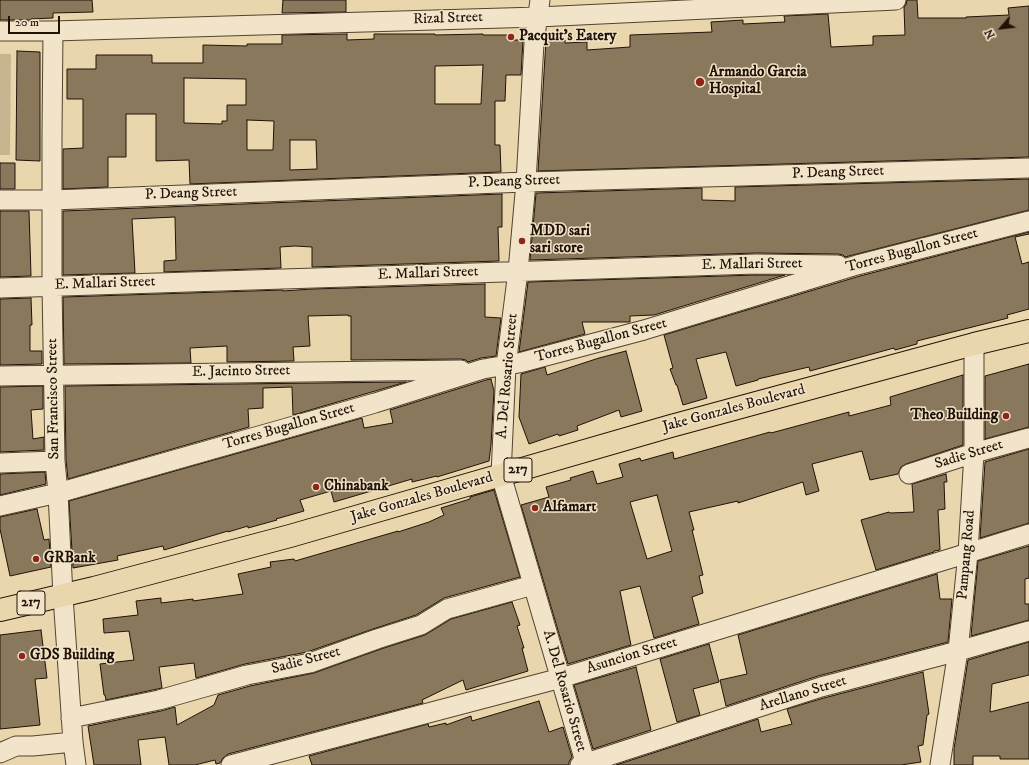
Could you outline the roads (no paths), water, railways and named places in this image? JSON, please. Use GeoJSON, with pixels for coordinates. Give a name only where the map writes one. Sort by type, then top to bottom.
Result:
{"type":"FeatureCollection","features":[{"type":"Feature","properties":{"kind":"main road","name":"Jake Gonzales Boulevard"},"geometry":{"type":"LineString","coordinates":[[0,610],[63,596],[290,536],[671,426],[974,344],[1029,331]]}},
{"type":"Feature","properties":{"kind":"street","name":"Rizal Street"},"geometry":{"type":"LineString","coordinates":[[0,31],[53,31],[539,8],[896,0]]}},
{"type":"Feature","properties":{"kind":"street","name":"A. Del Rosario Street"},"geometry":{"type":"LineString","coordinates":[[539,8],[534,43],[526,182],[518,271],[506,366],[501,475],[561,678],[584,764]]}},
{"type":"Feature","properties":{"kind":"street","name":"San Francisco Street"},"geometry":{"type":"LineString","coordinates":[[53,31],[52,286],[55,460],[73,742],[76,765]]}},
{"type":"Feature","properties":{"kind":"street","name":"P. Deang Street"},"geometry":{"type":"LineString","coordinates":[[0,200],[52,200],[526,182],[1029,168]]}},
{"type":"Feature","properties":{"kind":"street","name":"Torres Bugallon Street"},"geometry":{"type":"LineString","coordinates":[[0,506],[58,493],[375,403],[483,369],[506,366],[644,330],[857,265],[1029,221]]}},
{"type":"Feature","properties":{"kind":"street","name":"E. Mallari Street"},"geometry":{"type":"LineString","coordinates":[[0,288],[756,264],[857,265]]}},
{"type":"Feature","properties":{"kind":"street","name":"Pampang Road"},"geometry":{"type":"LineString","coordinates":[[940,765],[958,651],[968,553],[974,453],[974,344]]}},
{"type":"Feature","properties":{"kind":"street","name":"E. Jacinto Street"},"geometry":{"type":"LineString","coordinates":[[0,376],[54,374],[483,369]]}},
{"type":"Feature","properties":{"kind":"street","name":"Sadie Street"},"geometry":{"type":"LineString","coordinates":[[909,474],[974,453],[1029,438]]}},
{"type":"Feature","properties":{"kind":"street"},"geometry":{"type":"LineString","coordinates":[[0,463],[55,460]]}},
{"type":"Feature","properties":{"kind":"street","name":"Asuncion Street"},"geometry":{"type":"LineString","coordinates":[[231,765],[561,678],[1029,534]]}},
{"type":"Feature","properties":{"kind":"street","name":"Sadie Street"},"geometry":{"type":"LineString","coordinates":[[72,718],[159,700],[247,675],[310,663],[421,625],[448,610],[533,585]]}},
{"type":"Feature","properties":{"kind":"street","name":"Arellano Street"},"geometry":{"type":"LineString","coordinates":[[584,764],[821,687],[958,651],[1029,630]]}},
{"type":"Feature","properties":{"kind":"street"},"geometry":{"type":"LineString","coordinates":[[0,753],[16,746],[73,742]]}},
{"type":"Feature","properties":{"kind":"place","name":"Pacquit's Eatery"},"geometry":{"type":"Point","coordinates":[511,37]}},
{"type":"Feature","properties":{"kind":"place","name":"Armando Garcia Hospital"},"geometry":{"type":"Point","coordinates":[700,82]}},
{"type":"Feature","properties":{"kind":"place","name":"MDD sari sari store"},"geometry":{"type":"Point","coordinates":[522,241]}},
{"type":"Feature","properties":{"kind":"place","name":"Theo Building"},"geometry":{"type":"Point","coordinates":[1006,416]}},
{"type":"Feature","properties":{"kind":"place","name":"Chinabank"},"geometry":{"type":"Point","coordinates":[316,487]}},
{"type":"Feature","properties":{"kind":"place","name":"Alfamart"},"geometry":{"type":"Point","coordinates":[535,508]}},
{"type":"Feature","properties":{"kind":"place","name":"GRBank"},"geometry":{"type":"Point","coordinates":[36,559]}},
{"type":"Feature","properties":{"kind":"place","name":"GDS Building"},"geometry":{"type":"Point","coordinates":[22,656]}}]}
